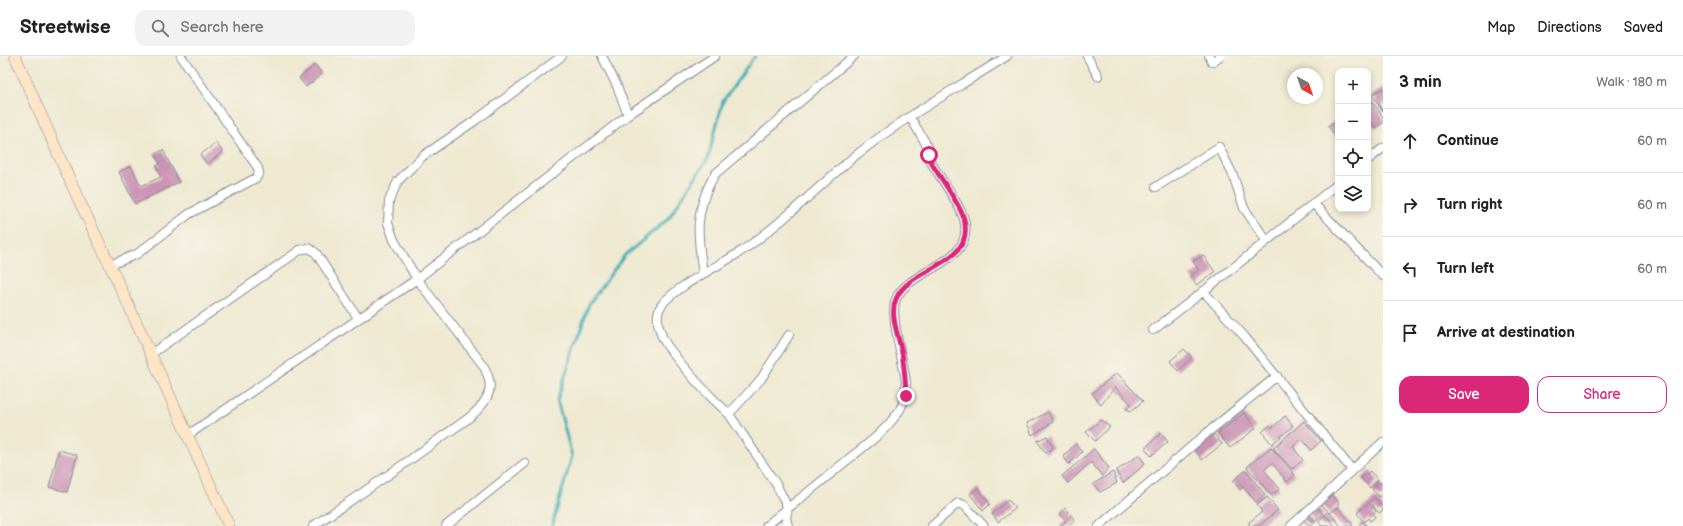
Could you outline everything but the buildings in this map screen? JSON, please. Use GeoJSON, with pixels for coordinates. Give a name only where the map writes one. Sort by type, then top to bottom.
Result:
{"type":"FeatureCollection","features":[{"type":"Feature","properties":{"kind":"street"},"geometry":{"type":"LineString","coordinates":[[15,56],[76,194],[188,434],[229,526]]}},
{"type":"Feature","properties":{"kind":"street"},"geometry":{"type":"LineString","coordinates":[[110,265],[137,254],[190,214],[256,178],[259,173],[258,168],[181,56]]}},
{"type":"Feature","properties":{"kind":"street"},"geometry":{"type":"LineString","coordinates":[[313,526],[414,458],[468,418],[486,398],[490,388],[488,376],[483,365],[417,279],[394,240],[388,223],[389,201],[398,181],[423,156],[476,120],[562,56]]}},
{"type":"Feature","properties":{"kind":"street"},"geometry":{"type":"LineString","coordinates":[[602,56],[617,86],[628,115]]}},
{"type":"Feature","properties":{"kind":"street"},"geometry":{"type":"LineString","coordinates":[[188,434],[417,279],[628,115],[715,56]]}},
{"type":"Feature","properties":{"kind":"street"},"geometry":{"type":"LineString","coordinates":[[703,274],[700,250],[699,217],[702,197],[715,174],[731,158],[854,56]]}},
{"type":"Feature","properties":{"kind":"street"},"geometry":{"type":"LineString","coordinates":[[788,526],[786,518],[788,508],[776,484],[729,414],[717,403],[667,346],[658,325],[659,309],[681,288],[739,253],[769,231],[855,157],[910,117],[1006,56]]}},
{"type":"Feature","properties":{"kind":"street"},"geometry":{"type":"LineString","coordinates":[[1087,56],[1098,76]]}},
{"type":"Feature","properties":{"kind":"street"},"geometry":{"type":"LineString","coordinates":[[1209,56],[1212,62],[1220,56]]}},
{"type":"Feature","properties":{"kind":"street"},"geometry":{"type":"LineString","coordinates":[[766,526],[877,436],[900,410],[906,396],[906,388],[902,352],[894,311],[895,300],[910,283],[921,274],[941,264],[955,253],[964,239],[965,226],[963,215],[932,164],[929,158],[928,147],[910,117]]}},
{"type":"Feature","properties":{"kind":"street"},"geometry":{"type":"LineString","coordinates":[[1156,187],[1219,147],[1233,175],[1244,208],[1266,240]]}},
{"type":"Feature","properties":{"kind":"street"},"geometry":{"type":"LineString","coordinates":[[1371,158],[1383,148]]}},
{"type":"Feature","properties":{"kind":"street"},"geometry":{"type":"LineString","coordinates":[[1154,330],[1204,292],[1266,240],[1335,186]]}},
{"type":"Feature","properties":{"kind":"street"},"geometry":{"type":"LineString","coordinates":[[1314,203],[1383,276]]}},
{"type":"Feature","properties":{"kind":"street"},"geometry":{"type":"LineString","coordinates":[[151,354],[300,250],[309,248],[316,253],[358,318]]}},
{"type":"Feature","properties":{"kind":"street"},"geometry":{"type":"LineString","coordinates":[[1204,292],[1277,376],[1352,470]]}},
{"type":"Feature","properties":{"kind":"street"},"geometry":{"type":"LineString","coordinates":[[729,414],[761,379],[789,334]]}},
{"type":"Feature","properties":{"kind":"street"},"geometry":{"type":"LineString","coordinates":[[1099,526],[1207,433],[1277,376]]}},
{"type":"Feature","properties":{"kind":"street"},"geometry":{"type":"LineString","coordinates":[[1291,526],[1383,442]]}},
{"type":"Feature","properties":{"kind":"street"},"geometry":{"type":"LineString","coordinates":[[446,526],[525,463]]}},
{"type":"Feature","properties":{"kind":"street"},"geometry":{"type":"LineString","coordinates":[[932,526],[960,503],[964,505],[984,526]]}},
{"type":"Feature","properties":{"kind":"waterway"},"geometry":{"type":"LineString","coordinates":[[552,526],[572,456],[557,400],[589,304],[624,256],[668,219],[708,158],[723,101],[755,56]]}},
{"type":"Feature","properties":{"kind":"route"},"geometry":{"type":"LineString","coordinates":[[906,396],[902,352],[895,320],[895,300],[902,290],[921,274],[941,264],[955,253],[961,246],[964,239],[965,226],[963,215],[932,164],[929,155]]}}]}
